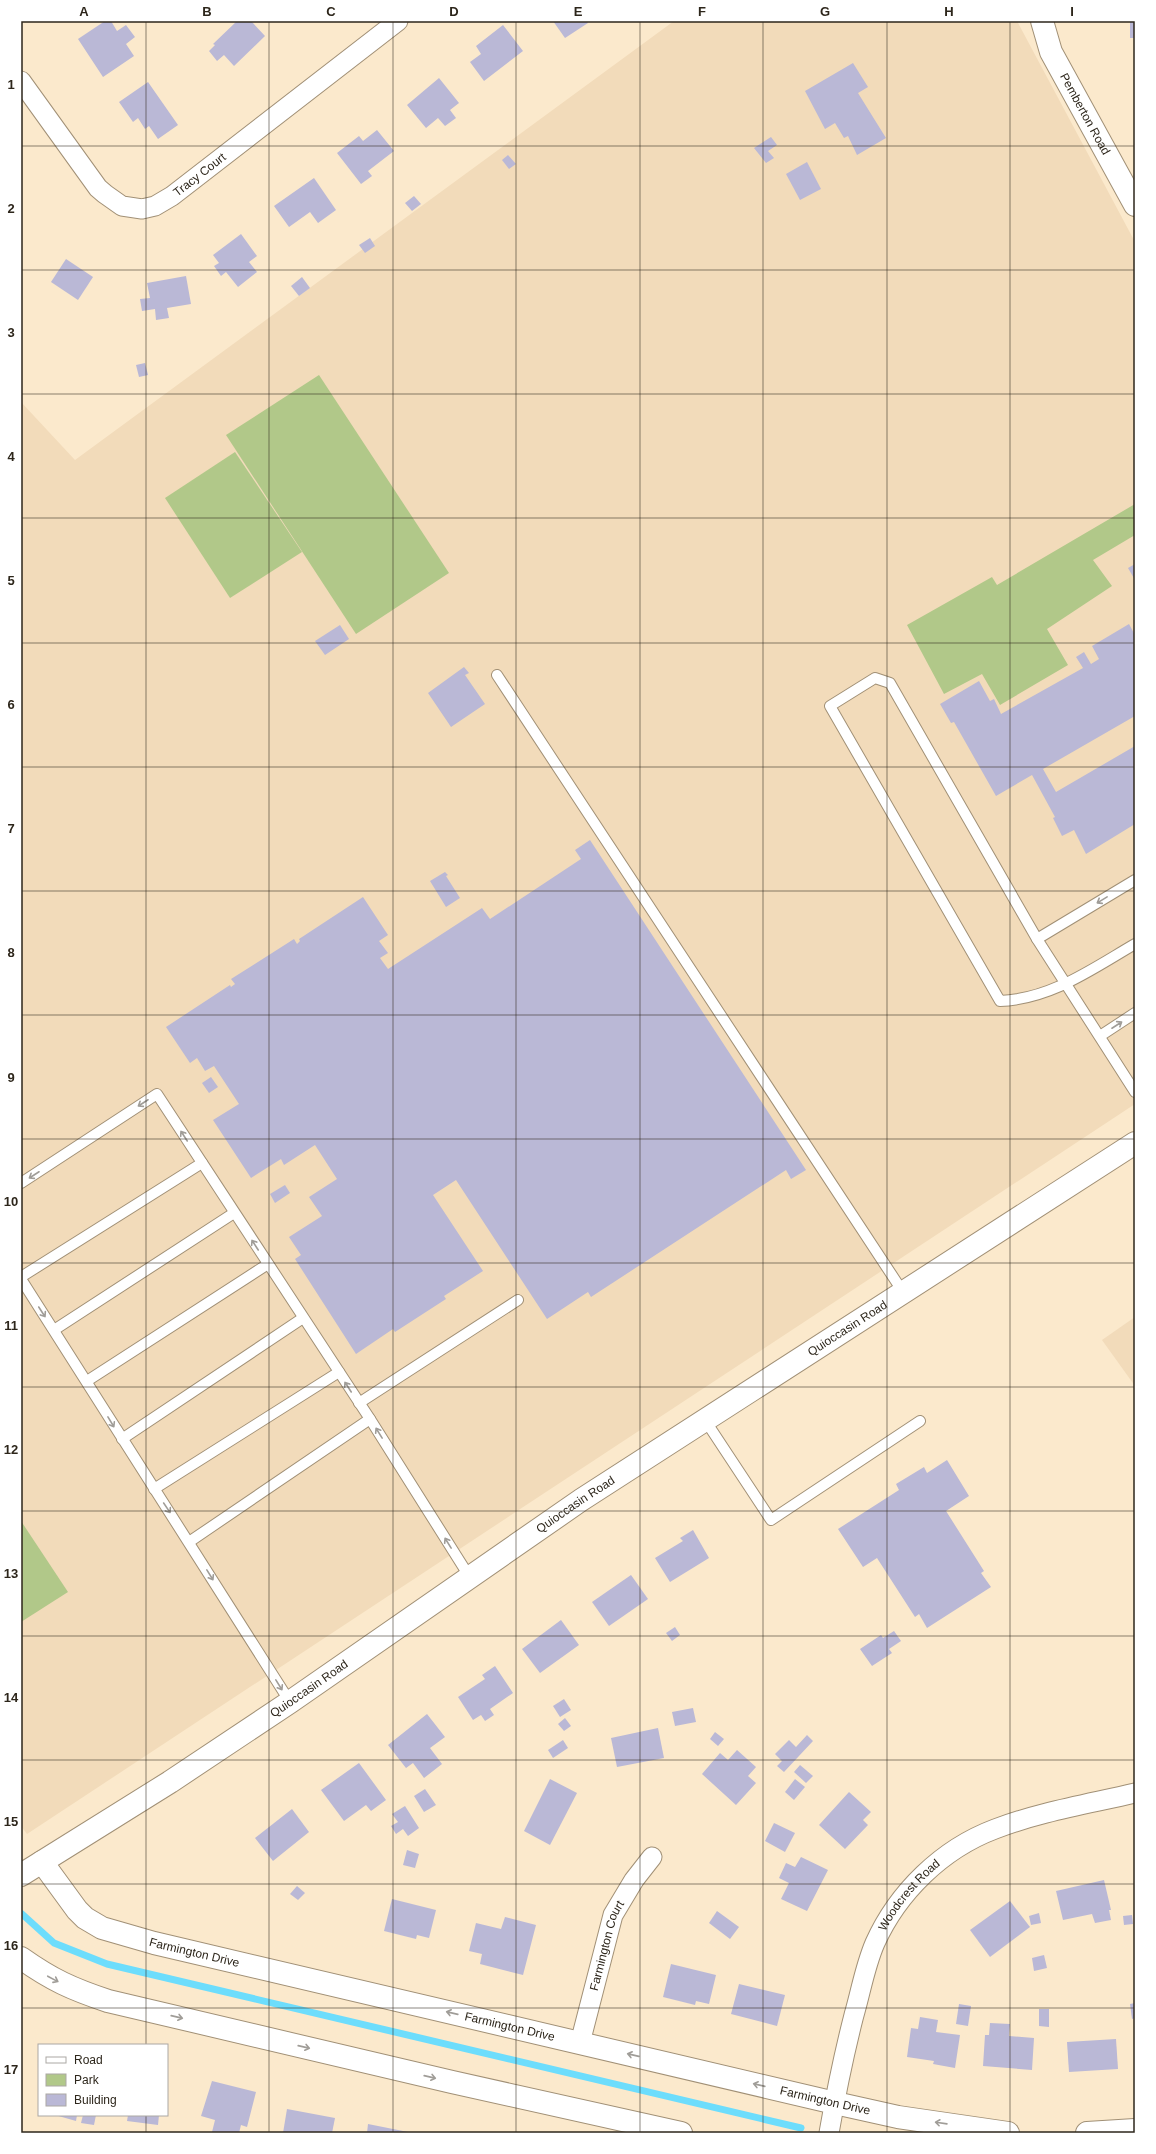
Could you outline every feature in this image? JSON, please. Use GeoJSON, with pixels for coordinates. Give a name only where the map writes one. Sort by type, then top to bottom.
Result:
{"type":"FeatureCollection","features":[{"type":"Feature","properties":{"kind":"street","name":"Tracy Court"},"geometry":{"type":"LineString","coordinates":[[21,81],[98,188],[122,206],[142,209],[155,206],[172,196],[398,21]]}},
{"type":"Feature","properties":{"kind":"street","name":"Pemberton Road"},"geometry":{"type":"LineString","coordinates":[[1042,21],[1051,52],[1135,205]]}},
{"type":"Feature","properties":{"kind":"street","name":"Quioccasin Road"},"geometry":{"type":"LineString","coordinates":[[21,1875],[170,1782],[290,1702],[580,1500],[1135,1143]]}},
{"type":"Feature","properties":{"kind":"street","name":"Woodcrest Road"},"geometry":{"type":"LineString","coordinates":[[829,2133],[834,2103],[860,1988],[875,1943],[892,1912],[913,1884],[935,1864],[959,1846],[994,1829],[1062,1810],[1135,1793]]}},
{"type":"Feature","properties":{"kind":"street","name":"Farmington Court"},"geometry":{"type":"LineString","coordinates":[[580,2043],[614,1915],[634,1880],[652,1857]]}},
{"type":"Feature","properties":{"kind":"street","name":"Farmington Drive"},"geometry":{"type":"LineString","coordinates":[[42,1862],[77,1910],[102,1928],[154,1943],[834,2103],[898,2117],[1008,2133]]}},
{"type":"Feature","properties":{"kind":"street"},"geometry":{"type":"LineString","coordinates":[[21,1958],[47,1976],[71,1989],[108,2001],[452,2082],[681,2133]]}},
{"type":"Feature","properties":{"kind":"street"},"geometry":{"type":"LineString","coordinates":[[1087,2133],[1135,2130]]}},
{"type":"Feature","properties":{"kind":"lane"},"geometry":{"type":"LineString","coordinates":[[497,675],[903,1292]]}},
{"type":"Feature","properties":{"kind":"lane"},"geometry":{"type":"LineString","coordinates":[[1135,944],[1067,984],[1021,1000],[1000,1000],[830,706],[875,678],[890,683],[1037,939],[1067,984],[1135,1092]]}},
{"type":"Feature","properties":{"kind":"lane"},"geometry":{"type":"LineString","coordinates":[[1037,939],[1135,880]]}},
{"type":"Feature","properties":{"kind":"lane"},"geometry":{"type":"LineString","coordinates":[[1100,1036],[1135,1013]]}},
{"type":"Feature","properties":{"kind":"lane"},"geometry":{"type":"LineString","coordinates":[[21,1183],[157,1094],[370,1419],[469,1576]]}},
{"type":"Feature","properties":{"kind":"lane"},"geometry":{"type":"LineString","coordinates":[[202,1163],[21,1278],[290,1702]]}},
{"type":"Feature","properties":{"kind":"lane"},"geometry":{"type":"LineString","coordinates":[[54,1330],[234,1213]]}},
{"type":"Feature","properties":{"kind":"lane"},"geometry":{"type":"LineString","coordinates":[[87,1381],[268,1264]]}},
{"type":"Feature","properties":{"kind":"lane"},"geometry":{"type":"LineString","coordinates":[[359,1403],[518,1300]]}},
{"type":"Feature","properties":{"kind":"lane"},"geometry":{"type":"LineString","coordinates":[[122,1439],[303,1318]]}},
{"type":"Feature","properties":{"kind":"lane"},"geometry":{"type":"LineString","coordinates":[[154,1489],[339,1372]]}},
{"type":"Feature","properties":{"kind":"lane"},"geometry":{"type":"LineString","coordinates":[[189,1542],[370,1419]]}},
{"type":"Feature","properties":{"kind":"lane"},"geometry":{"type":"LineString","coordinates":[[705,1420],[771,1520],[920,1421]]}},
{"type":"Feature","properties":{"kind":"shaded area"},"geometry":{"type":"Polygon","coordinates":[[[674,21],[1017,21],[1135,242],[1135,1104],[27,1834],[21,1826],[21,402],[75,460],[674,21]]]}},
{"type":"Feature","properties":{"kind":"shaded area"},"geometry":{"type":"Polygon","coordinates":[[[1135,1317],[1135,1386],[1102,1340],[1135,1317]]]}},
{"type":"Feature","properties":{"kind":"green space"},"geometry":{"type":"Polygon","coordinates":[[[319,375],[449,573],[356,634],[226,435],[319,375]]]}},
{"type":"Feature","properties":{"kind":"green space"},"geometry":{"type":"Polygon","coordinates":[[[235,452],[302,552],[230,598],[165,498],[235,452]]]}},
{"type":"Feature","properties":{"kind":"green space"},"geometry":{"type":"Polygon","coordinates":[[[1135,504],[1135,535],[1093,560],[1112,586],[1047,629],[1068,665],[1000,705],[982,674],[944,694],[907,625],[992,577],[997,585],[1135,504]]]}},
{"type":"Feature","properties":{"kind":"green space"},"geometry":{"type":"Polygon","coordinates":[[[21,1521],[68,1592],[21,1622],[21,1521]]]}},
{"type":"Feature","properties":{"kind":"building"},"geometry":{"type":"Polygon","coordinates":[[[105,21],[111,21],[117,31],[126,25],[135,37],[126,44],[134,56],[103,77],[78,39],[105,21]]]}},
{"type":"Feature","properties":{"kind":"building"},"geometry":{"type":"Polygon","coordinates":[[[237,21],[251,21],[265,36],[234,66],[224,55],[217,61],[209,51],[215,45],[213,44],[237,21]]]}},
{"type":"Feature","properties":{"kind":"building"},"geometry":{"type":"Polygon","coordinates":[[[553,21],[587,21],[588,23],[565,38],[553,21]]]}},
{"type":"Feature","properties":{"kind":"building"},"geometry":{"type":"Polygon","coordinates":[[[1130,21],[1135,21],[1135,38],[1130,38],[1130,21]]]}},
{"type":"Feature","properties":{"kind":"building"},"geometry":{"type":"Polygon","coordinates":[[[503,25],[523,51],[484,81],[470,62],[481,54],[476,46],[503,25]]]}},
{"type":"Feature","properties":{"kind":"building"},"geometry":{"type":"Polygon","coordinates":[[[853,63],[868,87],[858,93],[886,138],[857,155],[848,136],[844,138],[835,123],[825,129],[805,91],[853,63]]]}},
{"type":"Feature","properties":{"kind":"building"},"geometry":{"type":"Polygon","coordinates":[[[439,78],[459,103],[450,110],[456,118],[445,126],[438,118],[426,128],[407,105],[439,78]]]}},
{"type":"Feature","properties":{"kind":"building"},"geometry":{"type":"Polygon","coordinates":[[[148,82],[178,125],[158,139],[149,126],[145,129],[138,118],[133,122],[119,102],[148,82]]]}},
{"type":"Feature","properties":{"kind":"building"},"geometry":{"type":"Polygon","coordinates":[[[377,130],[394,151],[368,171],[372,176],[361,184],[337,153],[359,136],[363,141],[377,130]]]}},
{"type":"Feature","properties":{"kind":"building"},"geometry":{"type":"Polygon","coordinates":[[[771,137],[777,145],[768,151],[774,158],[766,163],[754,148],[771,137]]]}},
{"type":"Feature","properties":{"kind":"building"},"geometry":{"type":"Polygon","coordinates":[[[508,155],[516,164],[509,169],[502,160],[508,155]]]}},
{"type":"Feature","properties":{"kind":"building"},"geometry":{"type":"Polygon","coordinates":[[[807,162],[821,189],[800,200],[786,174],[807,162]]]}},
{"type":"Feature","properties":{"kind":"building"},"geometry":{"type":"Polygon","coordinates":[[[314,178],[336,210],[318,223],[310,212],[289,227],[274,206],[314,178]]]}},
{"type":"Feature","properties":{"kind":"building"},"geometry":{"type":"Polygon","coordinates":[[[414,196],[421,204],[412,211],[405,203],[414,196]]]}},
{"type":"Feature","properties":{"kind":"building"},"geometry":{"type":"Polygon","coordinates":[[[241,234],[257,256],[249,262],[257,272],[238,287],[226,272],[221,276],[214,266],[219,263],[213,255],[241,234]]]}},
{"type":"Feature","properties":{"kind":"building"},"geometry":{"type":"Polygon","coordinates":[[[370,238],[375,246],[365,253],[359,245],[370,238]]]}},
{"type":"Feature","properties":{"kind":"building"},"geometry":{"type":"Polygon","coordinates":[[[66,259],[93,277],[78,300],[51,282],[66,259]]]}},
{"type":"Feature","properties":{"kind":"building"},"geometry":{"type":"Polygon","coordinates":[[[186,276],[191,304],[167,308],[169,318],[156,320],[155,309],[142,311],[140,299],[150,298],[147,283],[186,276]]]}},
{"type":"Feature","properties":{"kind":"building"},"geometry":{"type":"Polygon","coordinates":[[[302,277],[310,288],[299,296],[291,286],[302,277]]]}},
{"type":"Feature","properties":{"kind":"building"},"geometry":{"type":"Polygon","coordinates":[[[145,363],[148,375],[139,377],[136,365],[145,363]]]}},
{"type":"Feature","properties":{"kind":"building"},"geometry":{"type":"Polygon","coordinates":[[[1135,564],[1135,580],[1128,568],[1135,564]]]}},
{"type":"Feature","properties":{"kind":"building"},"geometry":{"type":"Polygon","coordinates":[[[1129,624],[1135,635],[1135,716],[1043,769],[1056,792],[1135,746],[1135,824],[1086,854],[1074,830],[1062,836],[1053,818],[1055,817],[1032,775],[996,796],[954,722],[951,723],[940,704],[979,681],[990,701],[994,699],[1001,714],[1083,668],[1076,657],[1084,652],[1091,664],[1099,659],[1092,646],[1129,624]]]}},
{"type":"Feature","properties":{"kind":"building"},"geometry":{"type":"Polygon","coordinates":[[[340,625],[349,639],[325,655],[315,641],[340,625]]]}},
{"type":"Feature","properties":{"kind":"building"},"geometry":{"type":"Polygon","coordinates":[[[464,667],[469,673],[465,675],[485,704],[451,727],[428,693],[464,667]]]}},
{"type":"Feature","properties":{"kind":"building"},"geometry":{"type":"Polygon","coordinates":[[[590,840],[806,1170],[791,1179],[786,1170],[591,1297],[588,1292],[547,1319],[456,1180],[433,1195],[483,1271],[444,1296],[446,1299],[395,1332],[393,1329],[356,1354],[295,1259],[301,1255],[289,1237],[322,1216],[309,1197],[337,1179],[315,1145],[284,1165],[281,1159],[251,1178],[213,1120],[239,1104],[214,1066],[205,1071],[197,1058],[190,1063],[166,1027],[230,985],[231,987],[235,984],[231,979],[294,939],[297,944],[300,941],[299,939],[363,897],[388,935],[379,941],[388,953],[380,958],[388,969],[482,908],[490,919],[581,859],[575,850],[590,840]]]}},
{"type":"Feature","properties":{"kind":"building"},"geometry":{"type":"Polygon","coordinates":[[[445,872],[460,898],[446,907],[430,881],[445,872]]]}},
{"type":"Feature","properties":{"kind":"building"},"geometry":{"type":"Polygon","coordinates":[[[211,1077],[218,1087],[209,1093],[202,1083],[211,1077]]]}},
{"type":"Feature","properties":{"kind":"building"},"geometry":{"type":"Polygon","coordinates":[[[285,1185],[290,1193],[275,1203],[270,1194],[285,1185]]]}},
{"type":"Feature","properties":{"kind":"building"},"geometry":{"type":"Polygon","coordinates":[[[947,1460],[969,1496],[946,1511],[984,1571],[981,1573],[991,1587],[927,1628],[919,1614],[915,1617],[877,1558],[863,1567],[838,1529],[899,1490],[896,1484],[924,1467],[927,1473],[947,1460]]]}},
{"type":"Feature","properties":{"kind":"building"},"geometry":{"type":"Polygon","coordinates":[[[693,1530],[709,1558],[670,1582],[655,1558],[683,1541],[680,1538],[693,1530]]]}},
{"type":"Feature","properties":{"kind":"building"},"geometry":{"type":"Polygon","coordinates":[[[631,1575],[648,1599],[609,1626],[592,1602],[631,1575]]]}},
{"type":"Feature","properties":{"kind":"building"},"geometry":{"type":"Polygon","coordinates":[[[561,1620],[579,1645],[540,1673],[522,1649],[561,1620]]]}},
{"type":"Feature","properties":{"kind":"building"},"geometry":{"type":"Polygon","coordinates":[[[675,1627],[680,1635],[672,1641],[666,1633],[675,1627]]]}},
{"type":"Feature","properties":{"kind":"building"},"geometry":{"type":"Polygon","coordinates":[[[894,1631],[901,1641],[889,1649],[892,1653],[872,1666],[860,1649],[881,1635],[883,1638],[894,1631]]]}},
{"type":"Feature","properties":{"kind":"building"},"geometry":{"type":"Polygon","coordinates":[[[495,1666],[513,1693],[490,1709],[494,1715],[485,1721],[481,1715],[473,1720],[458,1697],[485,1679],[482,1675],[495,1666]]]}},
{"type":"Feature","properties":{"kind":"building"},"geometry":{"type":"Polygon","coordinates":[[[564,1699],[571,1710],[560,1717],[553,1706],[564,1699]]]}},
{"type":"Feature","properties":{"kind":"building"},"geometry":{"type":"Polygon","coordinates":[[[693,1708],[696,1722],[675,1726],[672,1712],[693,1708]]]}},
{"type":"Feature","properties":{"kind":"building"},"geometry":{"type":"Polygon","coordinates":[[[427,1714],[445,1737],[430,1748],[442,1764],[424,1778],[413,1763],[406,1768],[388,1745],[427,1714]]]}},
{"type":"Feature","properties":{"kind":"building"},"geometry":{"type":"Polygon","coordinates":[[[565,1718],[571,1726],[564,1731],[558,1724],[565,1718]]]}},
{"type":"Feature","properties":{"kind":"building"},"geometry":{"type":"Polygon","coordinates":[[[658,1728],[664,1758],[617,1767],[611,1738],[658,1728]]]}},
{"type":"Feature","properties":{"kind":"building"},"geometry":{"type":"Polygon","coordinates":[[[715,1732],[724,1739],[718,1746],[710,1739],[715,1732]]]}},
{"type":"Feature","properties":{"kind":"building"},"geometry":{"type":"Polygon","coordinates":[[[807,1735],[813,1741],[784,1772],[777,1766],[782,1761],[775,1754],[789,1740],[796,1747],[807,1735]]]}},
{"type":"Feature","properties":{"kind":"building"},"geometry":{"type":"Polygon","coordinates":[[[563,1740],[568,1748],[553,1758],[548,1750],[563,1740]]]}},
{"type":"Feature","properties":{"kind":"building"},"geometry":{"type":"Polygon","coordinates":[[[737,1750],[756,1767],[748,1776],[756,1783],[736,1805],[702,1774],[720,1753],[728,1760],[737,1750]]]}},
{"type":"Feature","properties":{"kind":"building"},"geometry":{"type":"Polygon","coordinates":[[[359,1763],[386,1800],[371,1811],[366,1805],[344,1821],[321,1790],[359,1763]]]}},
{"type":"Feature","properties":{"kind":"building"},"geometry":{"type":"Polygon","coordinates":[[[800,1765],[813,1776],[806,1783],[794,1772],[800,1765]]]}},
{"type":"Feature","properties":{"kind":"building"},"geometry":{"type":"Polygon","coordinates":[[[550,1779],[577,1793],[550,1845],[524,1831],[550,1779]]]}},
{"type":"Feature","properties":{"kind":"building"},"geometry":{"type":"Polygon","coordinates":[[[795,1779],[805,1787],[794,1800],[785,1792],[795,1779]]]}},
{"type":"Feature","properties":{"kind":"building"},"geometry":{"type":"Polygon","coordinates":[[[425,1789],[436,1805],[424,1812],[414,1796],[425,1789]]]}},
{"type":"Feature","properties":{"kind":"building"},"geometry":{"type":"Polygon","coordinates":[[[849,1792],[871,1812],[863,1820],[868,1825],[845,1849],[819,1825],[849,1792]]]}},
{"type":"Feature","properties":{"kind":"building"},"geometry":{"type":"Polygon","coordinates":[[[405,1806],[419,1828],[408,1836],[403,1829],[396,1834],[391,1826],[398,1822],[392,1814],[405,1806]]]}},
{"type":"Feature","properties":{"kind":"building"},"geometry":{"type":"Polygon","coordinates":[[[292,1809],[309,1832],[273,1861],[255,1838],[292,1809]]]}},
{"type":"Feature","properties":{"kind":"building"},"geometry":{"type":"Polygon","coordinates":[[[774,1823],[795,1833],[785,1852],[765,1841],[774,1823]]]}},
{"type":"Feature","properties":{"kind":"building"},"geometry":{"type":"Polygon","coordinates":[[[407,1850],[419,1854],[415,1868],[403,1865],[407,1850]]]}},
{"type":"Feature","properties":{"kind":"building"},"geometry":{"type":"Polygon","coordinates":[[[801,1857],[828,1870],[807,1911],[781,1899],[789,1883],[779,1878],[786,1863],[795,1867],[801,1857]]]}},
{"type":"Feature","properties":{"kind":"building"},"geometry":{"type":"Polygon","coordinates":[[[1104,1880],[1111,1910],[1109,1910],[1111,1920],[1095,1923],[1092,1914],[1063,1920],[1056,1891],[1104,1880]]]}},
{"type":"Feature","properties":{"kind":"building"},"geometry":{"type":"Polygon","coordinates":[[[297,1886],[305,1893],[298,1900],[290,1894],[297,1886]]]}},
{"type":"Feature","properties":{"kind":"building"},"geometry":{"type":"Polygon","coordinates":[[[392,1899],[436,1910],[429,1938],[417,1935],[416,1939],[384,1931],[392,1899]]]}},
{"type":"Feature","properties":{"kind":"building"},"geometry":{"type":"Polygon","coordinates":[[[1010,1901],[1030,1927],[990,1957],[970,1930],[1010,1901]]]}},
{"type":"Feature","properties":{"kind":"building"},"geometry":{"type":"Polygon","coordinates":[[[717,1911],[739,1927],[730,1939],[709,1923],[717,1911]]]}},
{"type":"Feature","properties":{"kind":"building"},"geometry":{"type":"Polygon","coordinates":[[[1039,1913],[1041,1923],[1031,1925],[1029,1916],[1039,1913]]]}},
{"type":"Feature","properties":{"kind":"building"},"geometry":{"type":"Polygon","coordinates":[[[1132,1915],[1133,1924],[1124,1925],[1123,1916],[1132,1915]]]}},
{"type":"Feature","properties":{"kind":"building"},"geometry":{"type":"Polygon","coordinates":[[[505,1917],[536,1925],[523,1975],[480,1964],[482,1954],[469,1951],[476,1923],[501,1929],[505,1917]]]}},
{"type":"Feature","properties":{"kind":"building"},"geometry":{"type":"Polygon","coordinates":[[[1044,1955],[1047,1968],[1034,1971],[1032,1958],[1044,1955]]]}},
{"type":"Feature","properties":{"kind":"building"},"geometry":{"type":"Polygon","coordinates":[[[671,1964],[716,1975],[709,2004],[696,2001],[695,2005],[663,1997],[671,1964]]]}},
{"type":"Feature","properties":{"kind":"building"},"geometry":{"type":"Polygon","coordinates":[[[739,1984],[785,1995],[777,2026],[731,2014],[739,1984]]]}},
{"type":"Feature","properties":{"kind":"building"},"geometry":{"type":"Polygon","coordinates":[[[1135,2003],[1135,2018],[1132,2019],[1130,2004],[1135,2003]]]}},
{"type":"Feature","properties":{"kind":"building"},"geometry":{"type":"Polygon","coordinates":[[[959,2004],[971,2006],[968,2026],[956,2024],[959,2004]]]}},
{"type":"Feature","properties":{"kind":"building"},"geometry":{"type":"Polygon","coordinates":[[[1039,2009],[1049,2009],[1049,2027],[1039,2026],[1039,2009]]]}},
{"type":"Feature","properties":{"kind":"building"},"geometry":{"type":"Polygon","coordinates":[[[920,2017],[938,2020],[936,2032],[960,2035],[955,2068],[933,2064],[934,2061],[907,2057],[911,2028],[918,2029],[920,2017]]]}},
{"type":"Feature","properties":{"kind":"building"},"geometry":{"type":"Polygon","coordinates":[[[990,2023],[1010,2024],[1009,2036],[1034,2038],[1032,2070],[983,2066],[985,2035],[989,2035],[990,2023]]]}},
{"type":"Feature","properties":{"kind":"building"},"geometry":{"type":"Polygon","coordinates":[[[1116,2039],[1118,2069],[1069,2072],[1067,2042],[1116,2039]]]}},
{"type":"Feature","properties":{"kind":"building"},"geometry":{"type":"Polygon","coordinates":[[[212,2081],[256,2092],[247,2127],[241,2125],[239,2133],[212,2132],[215,2120],[201,2116],[212,2081]]]}},
{"type":"Feature","properties":{"kind":"building"},"geometry":{"type":"Polygon","coordinates":[[[287,2109],[335,2118],[332,2133],[283,2133],[287,2109]]]}},
{"type":"Feature","properties":{"kind":"building"},"geometry":{"type":"Polygon","coordinates":[[[58,2116],[77,2116],[76,2121],[58,2116]]]}},
{"type":"Feature","properties":{"kind":"building"},"geometry":{"type":"Polygon","coordinates":[[[83,2116],[96,2116],[94,2125],[81,2123],[83,2116]]]}},
{"type":"Feature","properties":{"kind":"building"},"geometry":{"type":"Polygon","coordinates":[[[128,2116],[159,2116],[158,2125],[127,2121],[128,2116]]]}},
{"type":"Feature","properties":{"kind":"building"},"geometry":{"type":"Polygon","coordinates":[[[368,2124],[408,2132],[408,2133],[367,2133],[368,2124]]]}},
{"type":"Feature","properties":{"kind":"waterway"},"geometry":{"type":"LineString","coordinates":[[22,1914],[54,1943],[107,1964],[801,2128]]}}]}
